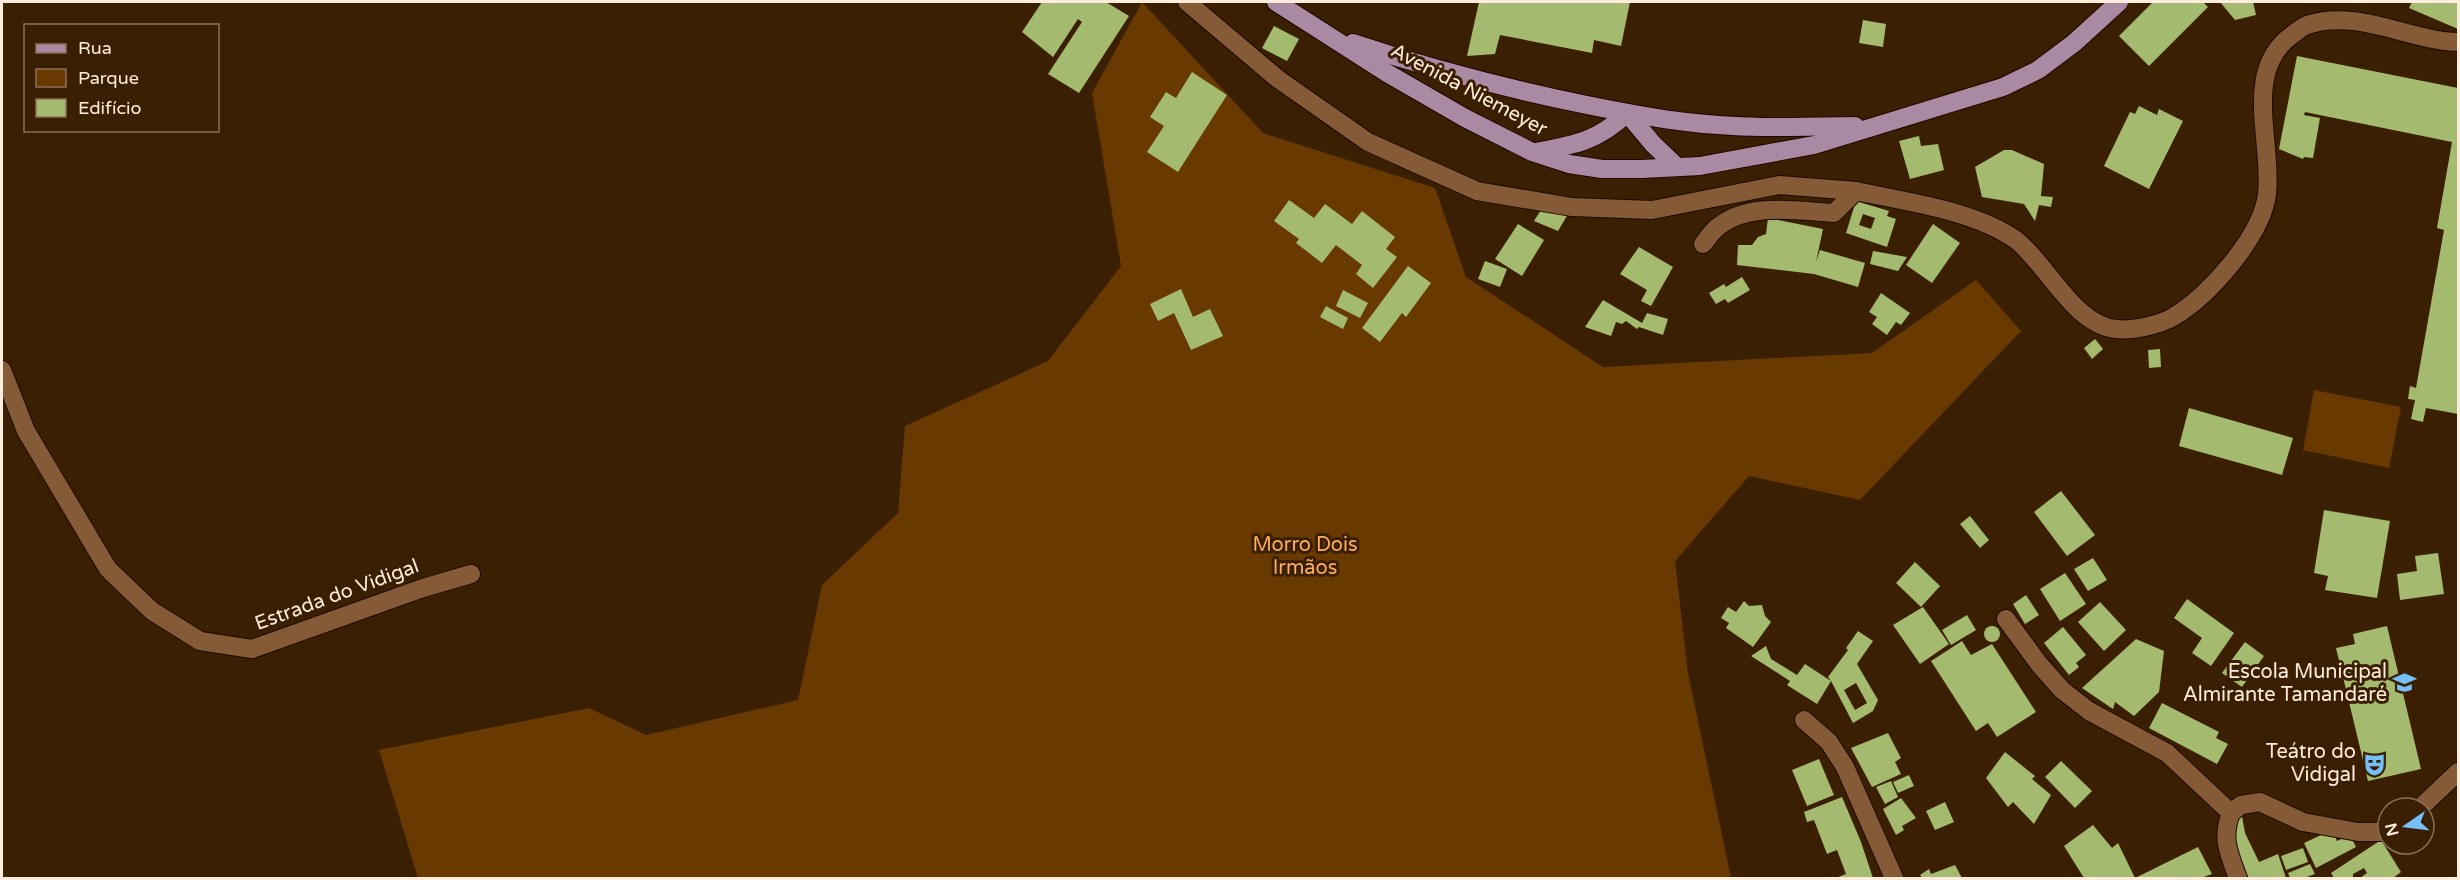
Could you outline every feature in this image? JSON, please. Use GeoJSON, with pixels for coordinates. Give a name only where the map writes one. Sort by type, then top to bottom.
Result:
{"type":"FeatureCollection","features":[{"type":"Feature","properties":{"kind":"main road","name":"Avenida Niemeyer"},"geometry":{"type":"LineString","coordinates":[[1276,2],[1387,73],[1465,118],[1532,152],[1569,164],[1602,169],[1700,165],[1814,145],[2003,87],[2038,70],[2074,43],[2119,2]]}},
{"type":"Feature","properties":{"kind":"main road","name":"Avenida Niemeyer"},"geometry":{"type":"LineString","coordinates":[[1328,35],[1409,61],[1513,89],[1627,113],[1686,122],[1752,128],[1879,126]]}},
{"type":"Feature","properties":{"kind":"main road"},"geometry":{"type":"LineString","coordinates":[[1532,152],[1575,145],[1594,138],[1612,127],[1627,113],[1653,144],[1677,166]]}},
{"type":"Feature","properties":{"kind":"street"},"geometry":{"type":"LineString","coordinates":[[1187,2],[1278,80],[1368,142],[1477,190],[1572,207],[1652,210],[1779,185],[1856,191],[1957,214],[2016,240],[2072,302],[2094,322],[2114,329],[2134,328],[2171,318],[2200,299],[2240,253],[2254,229],[2267,194],[2263,105],[2265,78],[2272,55],[2283,42],[2306,26],[2342,20],[2385,26],[2446,42],[2458,42]]}},
{"type":"Feature","properties":{"kind":"street"},"geometry":{"type":"LineString","coordinates":[[1703,244],[1717,227],[1738,215],[1778,209],[1834,213],[1856,191]]}},
{"type":"Feature","properties":{"kind":"street","name":"Estrada do Vidigal"},"geometry":{"type":"LineString","coordinates":[[2,370],[26,431],[108,569],[152,611],[200,641],[252,649],[423,588],[471,574]]}},
{"type":"Feature","properties":{"kind":"street"},"geometry":{"type":"LineString","coordinates":[[2006,618],[2038,664],[2061,690],[2090,711],[2167,753],[2231,813]]}},
{"type":"Feature","properties":{"kind":"street"},"geometry":{"type":"LineString","coordinates":[[1804,720],[1829,742],[1845,767],[1894,879]]}},
{"type":"Feature","properties":{"kind":"street"},"geometry":{"type":"LineString","coordinates":[[2433,796],[2458,772]]}},
{"type":"Feature","properties":{"kind":"street"},"geometry":{"type":"LineString","coordinates":[[2238,879],[2227,849],[2225,828],[2231,813],[2241,805],[2260,802],[2303,822],[2358,832],[2376,832]]}},
{"type":"Feature","properties":{"kind":"green space","name":"Morro Dois Irmãos"},"geometry":{"type":"Polygon","coordinates":[[[1142,2],[1263,133],[1435,188],[1466,277],[1603,367],[1872,353],[1976,280],[2021,331],[1860,500],[1749,476],[1675,561],[1688,673],[1731,878],[418,878],[379,750],[589,708],[646,735],[798,700],[822,585],[898,513],[905,426],[1048,361],[1121,266],[1092,93],[1142,2]]]}},
{"type":"Feature","properties":{"kind":"green space"},"geometry":{"type":"Polygon","coordinates":[[[2314,390],[2401,407],[2389,468],[2303,450],[2314,390]]]}},
{"type":"Feature","properties":{"kind":"building"},"geometry":{"type":"Polygon","coordinates":[[[1042,2],[1106,2],[1129,16],[1079,93],[1048,74],[1082,22],[1078,19],[1053,57],[1022,32],[1042,2]]]}},
{"type":"Feature","properties":{"kind":"building"},"geometry":{"type":"Polygon","coordinates":[[[1479,2],[1630,2],[1621,46],[1594,40],[1592,53],[1500,35],[1495,54],[1467,56],[1479,2]]]}},
{"type":"Feature","properties":{"kind":"building"},"geometry":{"type":"Polygon","coordinates":[[[2153,2],[2203,2],[2208,7],[2149,66],[2119,36],[2153,2]]]}},
{"type":"Feature","properties":{"kind":"building"},"geometry":{"type":"Polygon","coordinates":[[[2220,2],[2253,2],[2256,15],[2235,20],[2220,2]]]}},
{"type":"Feature","properties":{"kind":"building"},"geometry":{"type":"Polygon","coordinates":[[[2412,2],[2458,2],[2458,29],[2409,8],[2412,2]]]}},
{"type":"Feature","properties":{"kind":"building"},"geometry":{"type":"Polygon","coordinates":[[[1863,20],[1886,24],[1883,47],[1859,43],[1863,20]]]}},
{"type":"Feature","properties":{"kind":"building"},"geometry":{"type":"Polygon","coordinates":[[[1274,26],[1299,39],[1287,61],[1262,48],[1274,26]]]}},
{"type":"Feature","properties":{"kind":"building"},"geometry":{"type":"Polygon","coordinates":[[[2297,56],[2458,88],[2458,414],[2426,408],[2423,422],[2411,419],[2415,400],[2408,399],[2410,386],[2416,388],[2444,230],[2437,228],[2452,142],[2305,112],[2304,115],[2320,118],[2313,158],[2304,157],[2303,159],[2279,149],[2297,56]]]}},
{"type":"Feature","properties":{"kind":"building"},"geometry":{"type":"Polygon","coordinates":[[[1192,72],[1227,95],[1178,172],[1147,152],[1164,126],[1150,117],[1166,92],[1176,98],[1192,72]]]}},
{"type":"Feature","properties":{"kind":"building"},"geometry":{"type":"Polygon","coordinates":[[[2139,106],[2157,115],[2159,109],[2183,121],[2149,189],[2104,166],[2130,112],[2135,114],[2139,106]]]}},
{"type":"Feature","properties":{"kind":"building"},"geometry":{"type":"Polygon","coordinates":[[[1919,136],[1921,146],[1938,144],[1944,170],[1910,179],[1899,141],[1919,136]]]}},
{"type":"Feature","properties":{"kind":"building"},"geometry":{"type":"Polygon","coordinates":[[[2004,150],[2012,150],[2044,164],[2041,196],[2053,197],[2051,207],[2039,205],[2035,221],[2024,204],[1982,197],[1975,167],[2004,150]]]}},
{"type":"Feature","properties":{"kind":"building"},"geometry":{"type":"Polygon","coordinates":[[[1289,200],[1314,218],[1325,204],[1352,224],[1362,211],[1395,237],[1386,249],[1397,257],[1373,288],[1356,274],[1362,265],[1336,245],[1322,263],[1296,243],[1299,239],[1274,221],[1289,200]]]}},
{"type":"Feature","properties":{"kind":"building"},"geometry":{"type":"Polygon","coordinates":[[[1856,201],[1889,211],[1887,216],[1896,219],[1887,247],[1846,233],[1856,201]],[[1863,214],[1859,225],[1871,229],[1875,218],[1863,214]]]}},
{"type":"Feature","properties":{"kind":"building"},"geometry":{"type":"Polygon","coordinates":[[[1541,210],[1568,214],[1558,231],[1534,221],[1541,210]]]}},
{"type":"Feature","properties":{"kind":"building"},"geometry":{"type":"Polygon","coordinates":[[[1768,218],[1823,229],[1816,262],[1820,250],[1865,263],[1858,287],[1814,274],[1737,265],[1738,245],[1752,245],[1758,237],[1766,234],[1768,218]]]}},
{"type":"Feature","properties":{"kind":"building"},"geometry":{"type":"Polygon","coordinates":[[[1518,224],[1544,240],[1522,276],[1495,259],[1518,224]]]}},
{"type":"Feature","properties":{"kind":"building"},"geometry":{"type":"Polygon","coordinates":[[[1933,224],[1960,243],[1932,283],[1906,265],[1933,224]]]}},
{"type":"Feature","properties":{"kind":"building"},"geometry":{"type":"Polygon","coordinates":[[[1639,247],[1673,267],[1651,306],[1641,301],[1647,290],[1620,274],[1639,247]]]}},
{"type":"Feature","properties":{"kind":"building"},"geometry":{"type":"Polygon","coordinates":[[[1873,251],[1907,257],[1898,271],[1870,264],[1873,251]]]}},
{"type":"Feature","properties":{"kind":"building"},"geometry":{"type":"Polygon","coordinates":[[[1485,261],[1507,269],[1500,287],[1478,279],[1485,261]]]}},
{"type":"Feature","properties":{"kind":"building"},"geometry":{"type":"Polygon","coordinates":[[[1408,266],[1431,283],[1406,317],[1402,313],[1380,342],[1362,328],[1408,266]]]}},
{"type":"Feature","properties":{"kind":"building"},"geometry":{"type":"Polygon","coordinates":[[[1742,277],[1750,290],[1728,303],[1725,299],[1716,304],[1709,293],[1724,284],[1726,287],[1742,277]]]}},
{"type":"Feature","properties":{"kind":"building"},"geometry":{"type":"Polygon","coordinates":[[[1181,289],[1193,317],[1210,309],[1223,336],[1191,350],[1174,313],[1158,321],[1150,304],[1181,289]]]}},
{"type":"Feature","properties":{"kind":"building"},"geometry":{"type":"Polygon","coordinates":[[[1343,290],[1368,303],[1360,318],[1336,306],[1343,290]]]}},
{"type":"Feature","properties":{"kind":"building"},"geometry":{"type":"Polygon","coordinates":[[[1881,293],[1910,313],[1901,325],[1896,322],[1887,335],[1872,324],[1877,317],[1869,312],[1881,293]]]}},
{"type":"Feature","properties":{"kind":"building"},"geometry":{"type":"Polygon","coordinates":[[[1603,300],[1642,323],[1647,313],[1668,319],[1663,335],[1639,327],[1637,329],[1626,321],[1622,324],[1616,322],[1611,336],[1585,327],[1603,300]]]}},
{"type":"Feature","properties":{"kind":"building"},"geometry":{"type":"Polygon","coordinates":[[[1326,306],[1348,318],[1343,329],[1320,317],[1326,306]]]}},
{"type":"Feature","properties":{"kind":"building"},"geometry":{"type":"Polygon","coordinates":[[[2095,339],[2103,349],[2092,359],[2084,348],[2095,339]]]}},
{"type":"Feature","properties":{"kind":"building"},"geometry":{"type":"Polygon","coordinates":[[[2160,349],[2161,367],[2149,368],[2148,350],[2160,349]]]}},
{"type":"Feature","properties":{"kind":"building"},"geometry":{"type":"Polygon","coordinates":[[[2189,408],[2293,438],[2282,475],[2179,446],[2189,408]]]}},
{"type":"Feature","properties":{"kind":"building"},"geometry":{"type":"Polygon","coordinates":[[[2061,491],[2095,535],[2067,556],[2034,512],[2061,491]]]}},
{"type":"Feature","properties":{"kind":"building"},"geometry":{"type":"Polygon","coordinates":[[[2324,510],[2390,521],[2377,598],[2325,590],[2328,576],[2314,573],[2324,510]]]}},
{"type":"Feature","properties":{"kind":"building"},"geometry":{"type":"Polygon","coordinates":[[[1970,516],[1989,540],[1980,548],[1960,524],[1970,516]]]}},
{"type":"Feature","properties":{"kind":"building"},"geometry":{"type":"Polygon","coordinates":[[[2438,553],[2444,594],[2400,600],[2397,574],[2417,571],[2415,556],[2438,553]]]}},
{"type":"Feature","properties":{"kind":"building"},"geometry":{"type":"Polygon","coordinates":[[[2093,558],[2107,580],[2088,591],[2074,569],[2093,558]]]}},
{"type":"Feature","properties":{"kind":"building"},"geometry":{"type":"Polygon","coordinates":[[[1915,562],[1940,586],[1921,607],[1896,583],[1915,562]]]}},
{"type":"Feature","properties":{"kind":"building"},"geometry":{"type":"Polygon","coordinates":[[[2065,573],[2086,604],[2060,621],[2040,589],[2065,573]]]}},
{"type":"Feature","properties":{"kind":"building"},"geometry":{"type":"Polygon","coordinates":[[[2026,595],[2039,615],[2025,624],[2013,604],[2026,595]]]}},
{"type":"Feature","properties":{"kind":"building"},"geometry":{"type":"Polygon","coordinates":[[[2187,599],[2234,633],[2211,666],[2192,653],[2202,638],[2174,618],[2187,599]]]}},
{"type":"Feature","properties":{"kind":"building"},"geometry":{"type":"Polygon","coordinates":[[[1744,601],[1749,606],[1762,605],[1765,616],[1771,622],[1753,647],[1726,628],[1729,623],[1721,618],[1728,607],[1736,612],[1744,601]]]}},
{"type":"Feature","properties":{"kind":"building"},"geometry":{"type":"Polygon","coordinates":[[[2100,602],[2126,630],[2104,651],[2078,622],[2100,602]]]}},
{"type":"Feature","properties":{"kind":"building"},"geometry":{"type":"Polygon","coordinates":[[[1923,607],[1949,644],[1920,664],[1893,625],[1923,607]]]}},
{"type":"Feature","properties":{"kind":"building"},"geometry":{"type":"Polygon","coordinates":[[[1967,615],[1976,630],[1951,645],[1942,630],[1967,615]]]}},
{"type":"Feature","properties":{"kind":"building"},"geometry":{"type":"Polygon","coordinates":[[[1992,626],[1998,628],[2000,634],[1998,640],[1992,642],[1986,640],[1984,634],[1986,628],[1992,626]]]}},
{"type":"Feature","properties":{"kind":"building"},"geometry":{"type":"Polygon","coordinates":[[[2387,626],[2421,769],[2368,781],[2336,648],[2355,644],[2353,634],[2387,626]]]}},
{"type":"Feature","properties":{"kind":"building"},"geometry":{"type":"Polygon","coordinates":[[[2063,627],[2086,655],[2076,663],[2079,667],[2069,675],[2044,643],[2063,627]]]}},
{"type":"Feature","properties":{"kind":"building"},"geometry":{"type":"Polygon","coordinates":[[[1858,631],[1873,641],[1857,664],[1878,700],[1873,711],[1853,723],[1828,677],[1848,650],[1846,648],[1858,631]],[[1856,683],[1844,690],[1855,710],[1867,703],[1856,683]]]}},
{"type":"Feature","properties":{"kind":"building"},"geometry":{"type":"Polygon","coordinates":[[[2136,639],[2164,651],[2159,692],[2134,716],[2115,702],[2113,709],[2082,688],[2136,639]]]}},
{"type":"Feature","properties":{"kind":"building"},"geometry":{"type":"Polygon","coordinates":[[[1962,641],[1971,655],[1992,644],[2036,712],[1997,737],[1988,723],[1976,731],[1931,661],[1962,641]]]}},
{"type":"Feature","properties":{"kind":"building"},"geometry":{"type":"Polygon","coordinates":[[[2245,642],[2264,656],[2242,687],[2222,673],[2245,642]]]}},
{"type":"Feature","properties":{"kind":"building"},"geometry":{"type":"Polygon","coordinates":[[[1766,646],[1771,659],[1797,675],[1805,664],[1831,681],[1817,704],[1787,685],[1790,681],[1751,656],[1766,646]]]}},
{"type":"Feature","properties":{"kind":"building"},"geometry":{"type":"Polygon","coordinates":[[[2162,703],[2219,732],[2216,738],[2228,744],[2217,764],[2149,728],[2162,703]]]}},
{"type":"Feature","properties":{"kind":"building"},"geometry":{"type":"Polygon","coordinates":[[[1888,733],[1901,758],[1895,762],[1901,774],[1872,787],[1851,748],[1888,733]]]}},
{"type":"Feature","properties":{"kind":"building"},"geometry":{"type":"Polygon","coordinates":[[[2005,752],[2035,776],[2032,779],[2051,795],[2034,824],[2013,802],[2008,807],[1986,778],[2005,752]]]}},
{"type":"Feature","properties":{"kind":"building"},"geometry":{"type":"Polygon","coordinates":[[[1819,759],[1834,795],[1807,806],[1792,770],[1819,759]]]}},
{"type":"Feature","properties":{"kind":"building"},"geometry":{"type":"Polygon","coordinates":[[[2061,761],[2092,791],[2075,808],[2045,777],[2061,761]]]}},
{"type":"Feature","properties":{"kind":"building"},"geometry":{"type":"Polygon","coordinates":[[[1909,775],[1914,786],[1898,793],[1893,782],[1909,775]]]}},
{"type":"Feature","properties":{"kind":"building"},"geometry":{"type":"Polygon","coordinates":[[[1891,781],[1898,797],[1885,804],[1876,787],[1891,781]]]}},
{"type":"Feature","properties":{"kind":"building"},"geometry":{"type":"Polygon","coordinates":[[[1842,797],[1873,878],[1836,878],[1846,874],[1837,850],[1827,854],[1814,820],[1807,822],[1804,812],[1842,797]]]}},
{"type":"Feature","properties":{"kind":"building"},"geometry":{"type":"Polygon","coordinates":[[[1901,798],[1916,818],[1902,826],[1904,830],[1896,835],[1883,809],[1901,798]]]}},
{"type":"Feature","properties":{"kind":"building"},"geometry":{"type":"Polygon","coordinates":[[[1945,802],[1954,822],[1935,830],[1926,811],[1945,802]]]}},
{"type":"Feature","properties":{"kind":"building"},"geometry":{"type":"Polygon","coordinates":[[[2242,816],[2245,833],[2259,862],[2278,854],[2286,878],[2249,878],[2228,843],[2233,822],[2242,816]]]}},
{"type":"Feature","properties":{"kind":"building"},"geometry":{"type":"Polygon","coordinates":[[[2093,825],[2112,848],[2118,843],[2135,878],[2084,878],[2064,846],[2093,825]]]}},
{"type":"Feature","properties":{"kind":"building"},"geometry":{"type":"Polygon","coordinates":[[[2332,830],[2337,841],[2350,835],[2356,847],[2316,868],[2304,843],[2332,830]]]}},
{"type":"Feature","properties":{"kind":"building"},"geometry":{"type":"Polygon","coordinates":[[[2376,843],[2376,856],[2391,856],[2401,872],[2393,878],[2360,878],[2367,873],[2364,868],[2353,874],[2353,878],[2334,878],[2331,873],[2376,843]]]}},
{"type":"Feature","properties":{"kind":"building"},"geometry":{"type":"Polygon","coordinates":[[[2198,847],[2212,874],[2201,878],[2135,878],[2198,847]]]}},
{"type":"Feature","properties":{"kind":"building"},"geometry":{"type":"Polygon","coordinates":[[[2303,848],[2308,862],[2286,870],[2281,856],[2303,848]]]}},
{"type":"Feature","properties":{"kind":"building"},"geometry":{"type":"Polygon","coordinates":[[[2310,864],[2315,874],[2304,878],[2290,878],[2288,873],[2310,864]]]}},
{"type":"Feature","properties":{"kind":"building"},"geometry":{"type":"Polygon","coordinates":[[[1955,865],[1962,878],[1922,878],[1920,875],[1929,869],[1931,874],[1955,865]]]}},
{"type":"Feature","properties":{"kind":"place","name":"Escola Municipal Almirante Tamandaré"},"geometry":{"type":"Point","coordinates":[2405,683]}},
{"type":"Feature","properties":{"kind":"place","name":"Teátro do Vidigal"},"geometry":{"type":"Point","coordinates":[2374,764]}}]}
